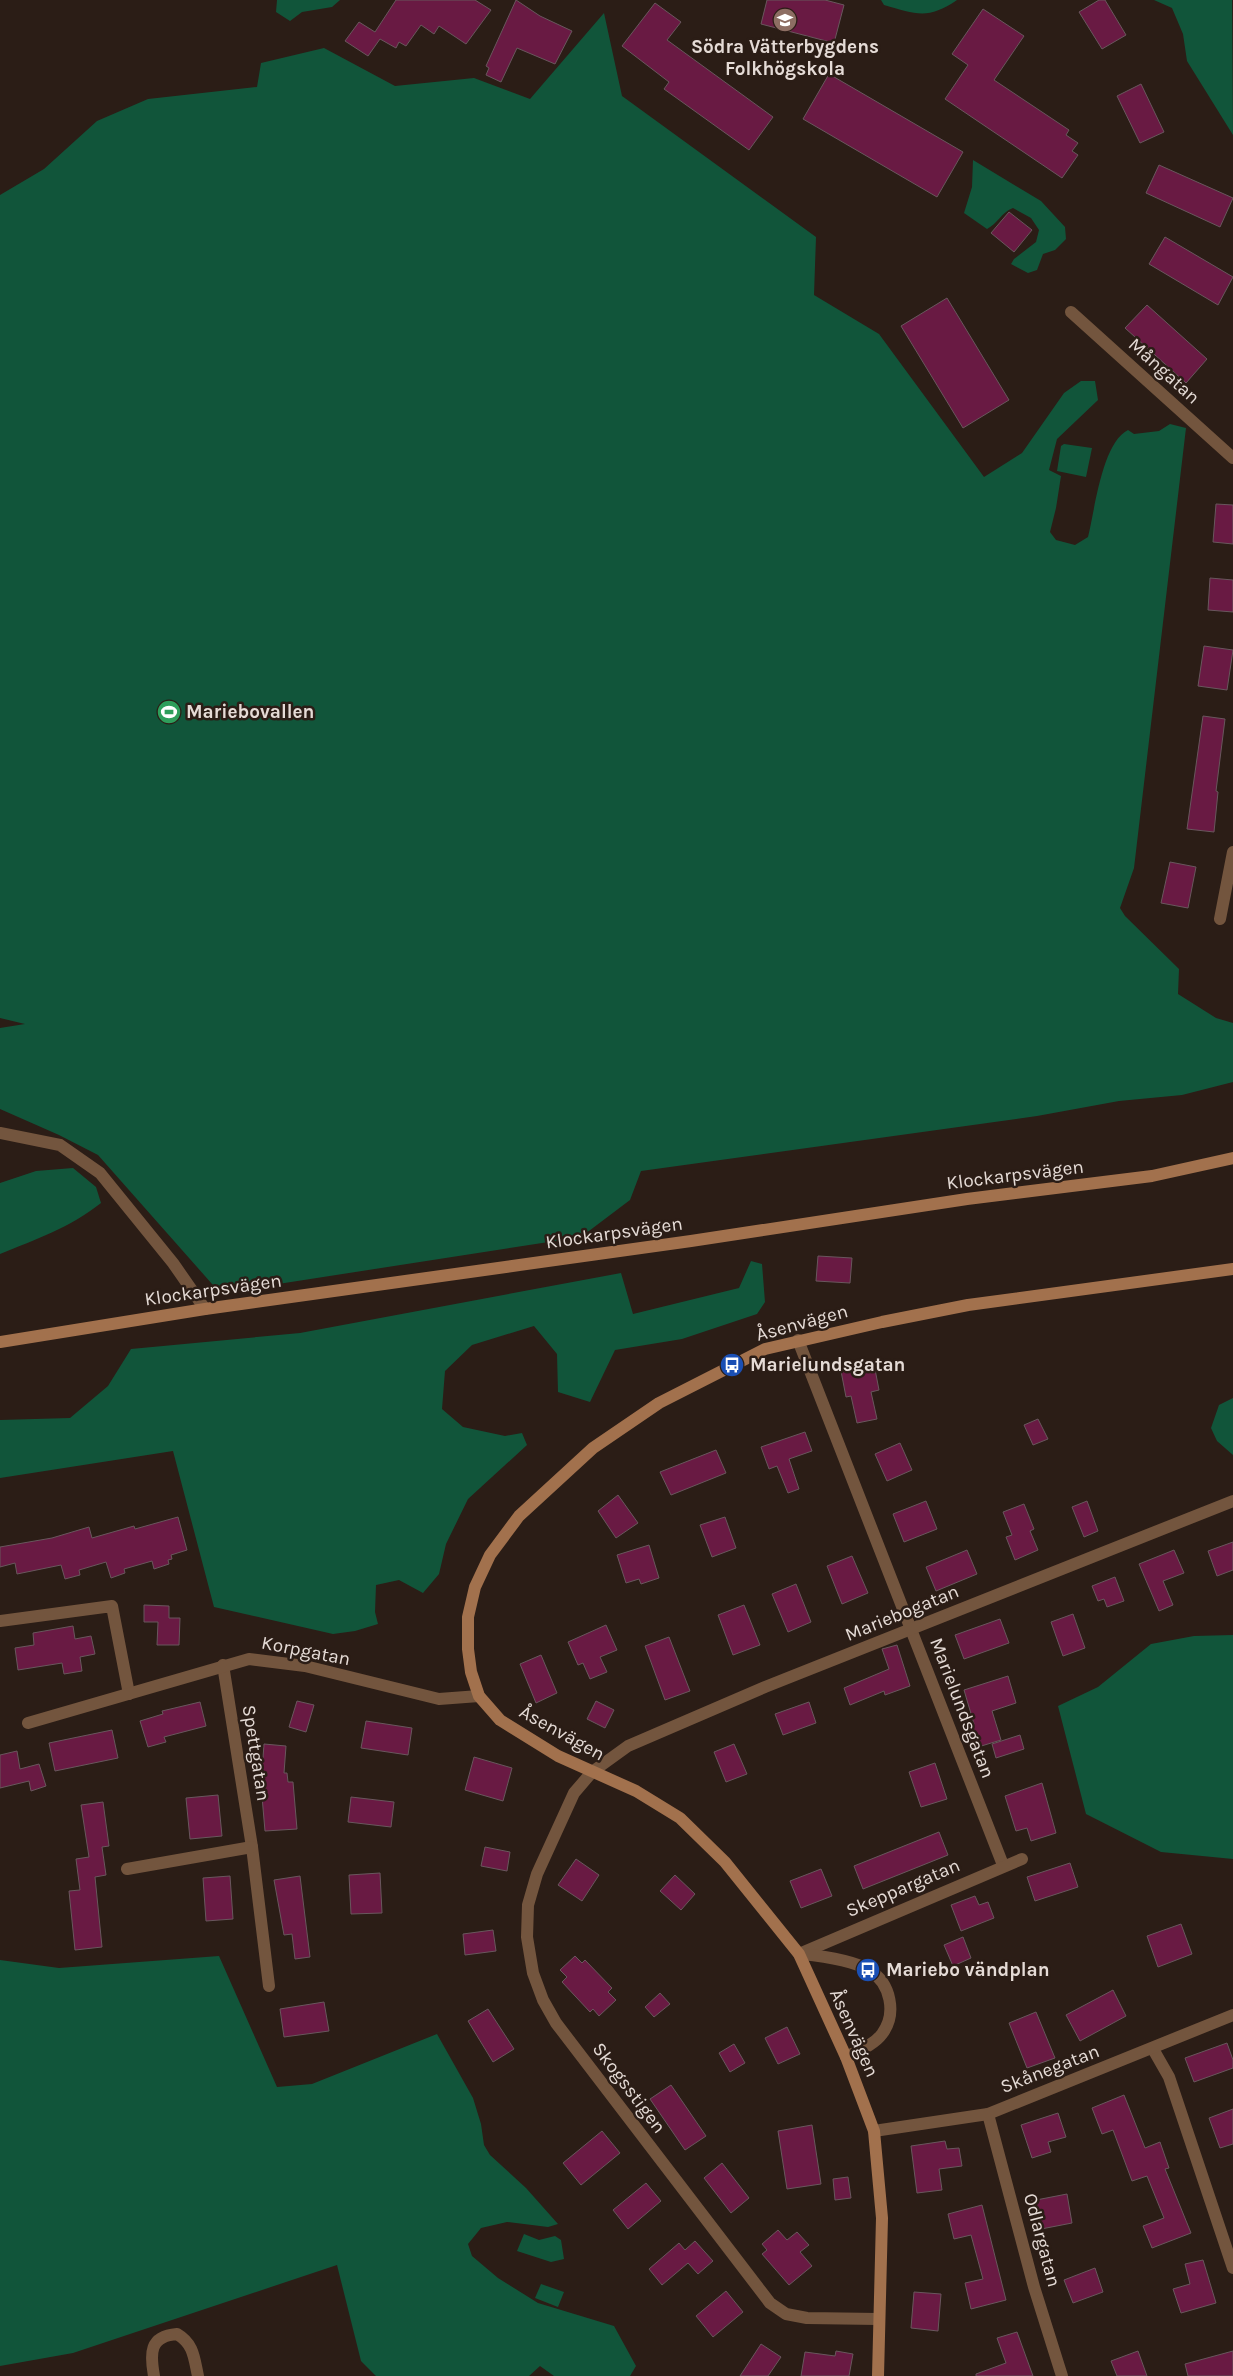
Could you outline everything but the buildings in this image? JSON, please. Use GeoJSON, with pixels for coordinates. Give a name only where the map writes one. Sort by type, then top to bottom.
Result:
{"type":"FeatureCollection","features":[{"type":"Feature","properties":{"kind":"street","name":"Mångatan"},"geometry":{"type":"LineString","coordinates":[[1071,312],[1233,458]]}},
{"type":"Feature","properties":{"kind":"street"},"geometry":{"type":"LineString","coordinates":[[1220,919],[1233,852]]}},
{"type":"Feature","properties":{"kind":"street"},"geometry":{"type":"LineString","coordinates":[[0,1133],[60,1145],[100,1173],[173,1263],[205,1309]]}},
{"type":"Feature","properties":{"kind":"street","name":"Klockarpsvägen"},"geometry":{"type":"LineString","coordinates":[[0,1342],[205,1309],[691,1241],[967,1199],[1152,1176],[1233,1158]]}},
{"type":"Feature","properties":{"kind":"street","name":"Åsenvägen"},"geometry":{"type":"LineString","coordinates":[[878,2376],[882,2218],[874,2131],[846,2057],[799,1954],[726,1862],[680,1818],[636,1791],[558,1756],[500,1720],[479,1696],[471,1672],[468,1648],[468,1617],[475,1587],[490,1555],[520,1516],[552,1483],[593,1448],[659,1403],[765,1349],[798,1340],[968,1305],[1233,1269]]}},
{"type":"Feature","properties":{"kind":"street","name":"Marielundsgatan"},"geometry":{"type":"LineString","coordinates":[[798,1340],[1003,1865]]}},
{"type":"Feature","properties":{"kind":"street","name":"Mariebogatan"},"geometry":{"type":"LineString","coordinates":[[592,1772],[628,1746],[765,1687],[1233,1501]]}},
{"type":"Feature","properties":{"kind":"street"},"geometry":{"type":"LineString","coordinates":[[0,1621],[112,1606],[129,1694]]}},
{"type":"Feature","properties":{"kind":"street","name":"Korpgatan"},"geometry":{"type":"LineString","coordinates":[[28,1723],[249,1659],[278,1661],[439,1698],[479,1696]]}},
{"type":"Feature","properties":{"kind":"street","name":"Spettgatan"},"geometry":{"type":"LineString","coordinates":[[223,1665],[252,1847],[269,1986]]}},
{"type":"Feature","properties":{"kind":"street","name":"Skogsstigen"},"geometry":{"type":"LineString","coordinates":[[592,1772],[574,1793],[537,1874],[528,1905],[527,1937],[533,1973],[543,2000],[556,2023],[770,2303],[786,2314],[807,2318],[878,2319]]}},
{"type":"Feature","properties":{"kind":"street"},"geometry":{"type":"LineString","coordinates":[[126,1869],[252,1847]]}},
{"type":"Feature","properties":{"kind":"street","name":"Skeppargatan"},"geometry":{"type":"LineString","coordinates":[[799,1954],[1003,1865],[1022,1859]]}},
{"type":"Feature","properties":{"kind":"street"},"geometry":{"type":"LineString","coordinates":[[799,1954],[825,1956],[868,1970],[880,1979],[885,1987],[890,2000],[887,2025],[881,2035],[873,2042],[846,2057]]}},
{"type":"Feature","properties":{"kind":"street","name":"Skånegatan"},"geometry":{"type":"LineString","coordinates":[[874,2131],[988,2114],[1153,2049],[1233,2015]]}},
{"type":"Feature","properties":{"kind":"street"},"geometry":{"type":"LineString","coordinates":[[1153,2049],[1169,2077],[1233,2268]]}},
{"type":"Feature","properties":{"kind":"street","name":"Odlargatan"},"geometry":{"type":"LineString","coordinates":[[988,2114],[1034,2287],[1062,2376]]}},
{"type":"Feature","properties":{"kind":"street"},"geometry":{"type":"LineString","coordinates":[[154,2376],[151,2353],[155,2344],[160,2338],[177,2334],[193,2348],[198,2376]]}},
{"type":"Feature","properties":{"kind":"green space"},"geometry":{"type":"Polygon","coordinates":[[[277,0],[340,0],[332,7],[302,12],[290,21],[276,12],[277,0]]]}},
{"type":"Feature","properties":{"kind":"green space"},"geometry":{"type":"Polygon","coordinates":[[[881,0],[957,0],[930,13],[914,13],[884,5],[881,0]]]}},
{"type":"Feature","properties":{"kind":"green space"},"geometry":{"type":"Polygon","coordinates":[[[1154,0],[1232,0],[1233,135],[1187,61],[1183,34],[1172,8],[1154,0]]]}},
{"type":"Feature","properties":{"kind":"green space"},"geometry":{"type":"Polygon","coordinates":[[[604,13],[622,96],[816,237],[814,295],[879,334],[984,477],[1022,453],[1064,393],[1081,381],[1095,381],[1098,400],[1057,439],[1049,470],[1061,476],[1050,532],[1056,540],[1075,545],[1088,537],[1101,478],[1112,448],[1119,437],[1128,430],[1134,434],[1159,431],[1170,424],[1186,428],[1134,868],[1120,908],[1125,916],[1179,969],[1178,994],[1216,1018],[1233,1023],[1233,1082],[1182,1095],[1119,1101],[1037,1116],[641,1171],[630,1200],[581,1237],[220,1293],[98,1155],[59,1135],[0,1109],[0,1028],[25,1024],[0,1018],[0,195],[44,169],[97,121],[148,99],[257,87],[261,63],[324,48],[395,86],[474,78],[530,99],[604,13]]]}},
{"type":"Feature","properties":{"kind":"green space"},"geometry":{"type":"Polygon","coordinates":[[[973,160],[1041,201],[1065,227],[1066,239],[1055,250],[1043,254],[1037,270],[1028,273],[1011,264],[1014,259],[1036,242],[1039,230],[1031,218],[1013,208],[987,229],[964,213],[972,187],[973,160]]]}},
{"type":"Feature","properties":{"kind":"green space"},"geometry":{"type":"Polygon","coordinates":[[[1064,444],[1092,448],[1086,477],[1057,471],[1061,446],[1064,444]]]}},
{"type":"Feature","properties":{"kind":"green space"},"geometry":{"type":"Polygon","coordinates":[[[73,1168],[96,1187],[101,1203],[65,1226],[0,1254],[0,1183],[36,1171],[73,1168]]]}},
{"type":"Feature","properties":{"kind":"green space"},"geometry":{"type":"Polygon","coordinates":[[[751,1261],[762,1264],[765,1302],[757,1314],[682,1339],[615,1350],[590,1402],[558,1392],[557,1354],[534,1326],[472,1345],[445,1371],[442,1409],[463,1427],[505,1436],[522,1433],[527,1445],[468,1499],[446,1544],[439,1574],[423,1593],[399,1580],[376,1585],[375,1612],[378,1624],[355,1631],[333,1634],[214,1607],[173,1451],[0,1478],[0,1420],[70,1418],[108,1386],[131,1349],[300,1333],[621,1273],[633,1314],[739,1288],[751,1261]]]}},
{"type":"Feature","properties":{"kind":"green space"},"geometry":{"type":"Polygon","coordinates":[[[1233,1398],[1233,1455],[1217,1441],[1211,1428],[1219,1405],[1233,1398]]]}},
{"type":"Feature","properties":{"kind":"green space"},"geometry":{"type":"Polygon","coordinates":[[[1233,1635],[1233,1859],[1161,1852],[1086,1814],[1058,1706],[1098,1687],[1151,1644],[1194,1636],[1233,1635]]]}},
{"type":"Feature","properties":{"kind":"green space"},"geometry":{"type":"Polygon","coordinates":[[[219,1956],[277,2087],[312,2084],[437,2034],[473,2098],[481,2124],[484,2145],[490,2155],[526,2188],[558,2224],[548,2227],[507,2222],[481,2228],[468,2244],[472,2256],[498,2278],[538,2303],[614,2326],[636,2366],[630,2376],[554,2376],[540,2366],[529,2376],[376,2376],[361,2361],[337,2265],[73,2353],[0,2366],[0,1960],[59,1968],[219,1956]]]}},
{"type":"Feature","properties":{"kind":"green space"},"geometry":{"type":"Polygon","coordinates":[[[524,2234],[539,2240],[555,2236],[561,2240],[564,2259],[551,2262],[517,2251],[524,2234]]]}},
{"type":"Feature","properties":{"kind":"green space"},"geometry":{"type":"Polygon","coordinates":[[[541,2284],[564,2292],[558,2307],[535,2298],[541,2284]]]}},
{"type":"Feature","properties":{"kind":"place","name":"Södra Vätterbygdens Folkhögskola"},"geometry":{"type":"Point","coordinates":[785,20]}},
{"type":"Feature","properties":{"kind":"place","name":"Mariebovallen"},"geometry":{"type":"Point","coordinates":[169,712]}},
{"type":"Feature","properties":{"kind":"place","name":"Marielundsgatan"},"geometry":{"type":"Point","coordinates":[732,1365]}},
{"type":"Feature","properties":{"kind":"place","name":"Mariebo vändplan"},"geometry":{"type":"Point","coordinates":[868,1970]}}]}
